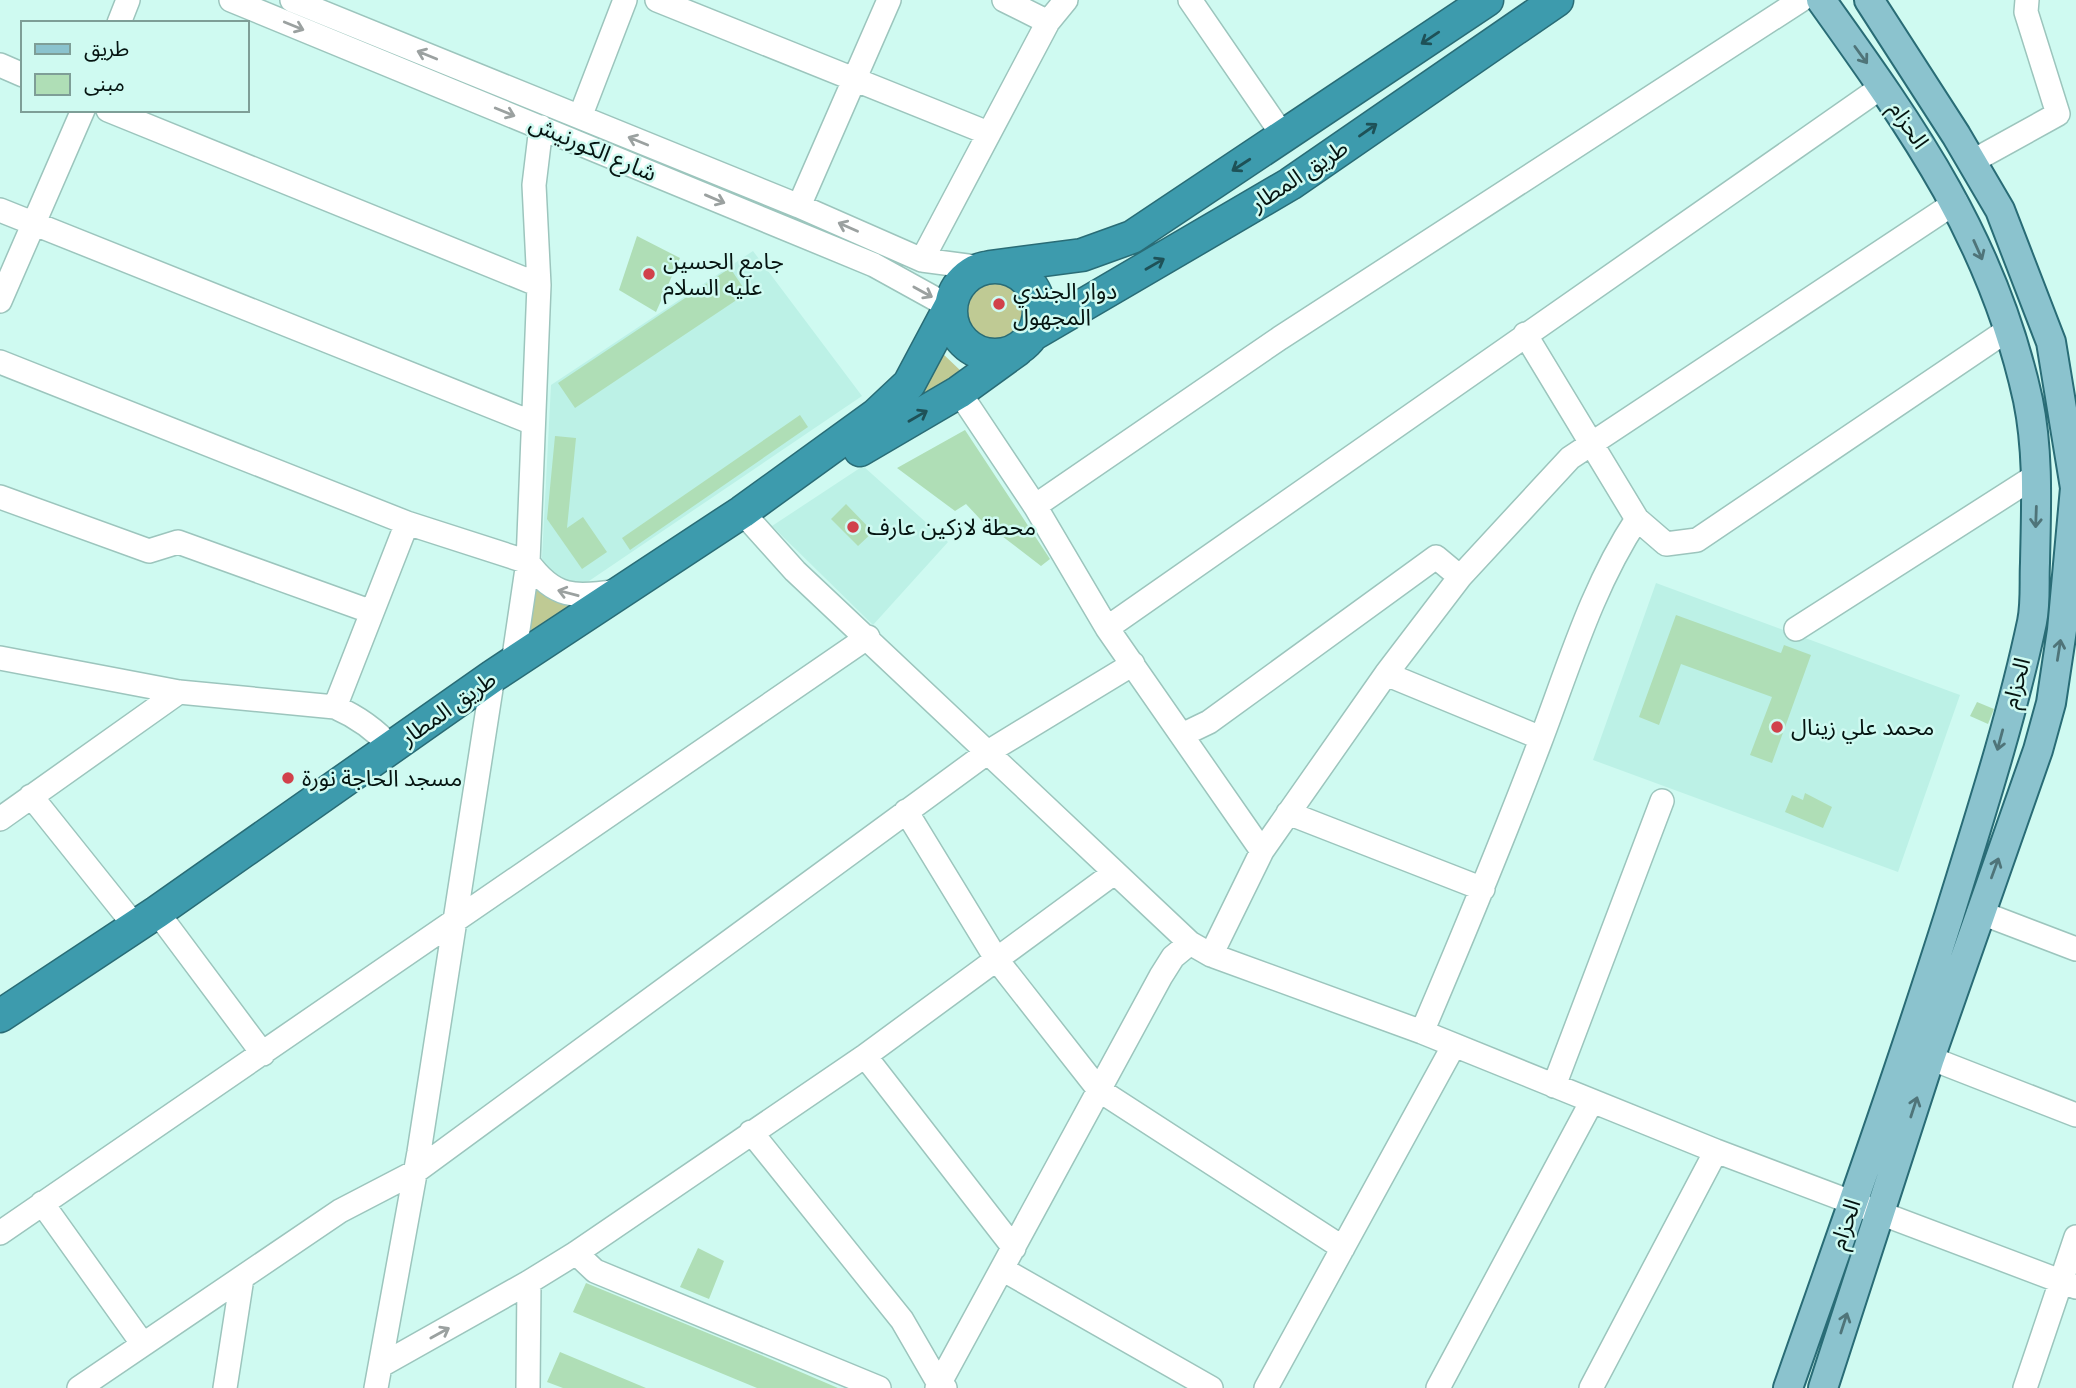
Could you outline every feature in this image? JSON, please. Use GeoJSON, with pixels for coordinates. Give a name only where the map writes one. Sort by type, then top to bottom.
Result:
{"type":"FeatureCollection","features":[{"type":"Feature","properties":{"kind":"highway"},"geometry":{"type":"LineString","coordinates":[[986,267],[1016,272],[1031,285],[1039,310],[1028,340],[1000,355],[974,350],[956,332],[950,307],[961,282],[986,267],[1082,256],[1118,243],[1487,0]]}},
{"type":"Feature","properties":{"kind":"highway","name":"طريق المطار"},"geometry":{"type":"LineString","coordinates":[[794,476],[807,479],[818,476],[959,392],[1028,340],[1290,184],[1557,0]]}},
{"type":"Feature","properties":{"kind":"highway","name":"طريق المطار"},"geometry":{"type":"LineString","coordinates":[[0,1016],[146,919],[503,669],[794,476],[901,394],[919,368],[950,307]]}},
{"type":"Feature","properties":{"kind":"main road","name":"الحزام"},"geometry":{"type":"LineString","coordinates":[[1788,1388],[1916,1021],[1982,811],[2033,619],[2037,475],[2028,401],[2009,329],[1988,272],[1956,202],[1935,164],[1821,0]]}},
{"type":"Feature","properties":{"kind":"main road","name":"الحزام"},"geometry":{"type":"LineString","coordinates":[[1823,1388],[1979,912],[2038,750],[2050,703],[2062,630],[2075,488],[2051,342],[2018,251],[1973,161],[1869,0]]}},
{"type":"Feature","properties":{"kind":"street"},"geometry":{"type":"LineString","coordinates":[[119,21],[128,0]]}},
{"type":"Feature","properties":{"kind":"street","name":"شارع الكورنيش"},"geometry":{"type":"LineString","coordinates":[[231,0],[253,6],[874,265],[950,307]]}},
{"type":"Feature","properties":{"kind":"street"},"geometry":{"type":"LineString","coordinates":[[580,117],[625,0]]}},
{"type":"Feature","properties":{"kind":"street"},"geometry":{"type":"LineString","coordinates":[[657,0],[855,77],[988,133]]}},
{"type":"Feature","properties":{"kind":"street"},"geometry":{"type":"LineString","coordinates":[[799,206],[889,0]]}},
{"type":"Feature","properties":{"kind":"street"},"geometry":{"type":"LineString","coordinates":[[1004,0],[1048,22]]}},
{"type":"Feature","properties":{"kind":"street"},"geometry":{"type":"LineString","coordinates":[[922,260],[1048,22],[1066,0]]}},
{"type":"Feature","properties":{"kind":"street"},"geometry":{"type":"LineString","coordinates":[[1190,0],[1284,136]]}},
{"type":"Feature","properties":{"kind":"street"},"geometry":{"type":"LineString","coordinates":[[1035,506],[1280,338],[1801,0]]}},
{"type":"Feature","properties":{"kind":"street"},"geometry":{"type":"LineString","coordinates":[[1973,161],[2058,114],[2026,12],[2027,0]]}},
{"type":"Feature","properties":{"kind":"street","name":"شارع الكورنيش"},"geometry":{"type":"LineString","coordinates":[[302,3],[799,206],[922,260],[986,267]]}},
{"type":"Feature","properties":{"kind":"street"},"geometry":{"type":"LineString","coordinates":[[0,65],[21,74]]}},
{"type":"Feature","properties":{"kind":"street"},"geometry":{"type":"LineString","coordinates":[[1107,628],[1883,86]]}},
{"type":"Feature","properties":{"kind":"street"},"geometry":{"type":"LineString","coordinates":[[0,301],[82,112]]}},
{"type":"Feature","properties":{"kind":"street"},"geometry":{"type":"LineString","coordinates":[[113,112],[539,285]]}},
{"type":"Feature","properties":{"kind":"street"},"geometry":{"type":"LineString","coordinates":[[378,1377],[456,922],[503,669],[528,562],[539,285],[534,185],[541,127]]}},
{"type":"Feature","properties":{"kind":"street"},"geometry":{"type":"LineString","coordinates":[[1211,955],[1262,851],[1386,674],[1460,578],[1570,458],[1956,202]]}},
{"type":"Feature","properties":{"kind":"street"},"geometry":{"type":"LineString","coordinates":[[0,210],[533,423]]}},
{"type":"Feature","properties":{"kind":"street"},"geometry":{"type":"LineString","coordinates":[[1525,334],[1637,519],[1665,544],[1697,540],[2009,329]]}},
{"type":"Feature","properties":{"kind":"street"},"geometry":{"type":"LineString","coordinates":[[0,362],[407,523],[528,562],[550,586],[571,595],[620,590]]}},
{"type":"Feature","properties":{"kind":"street"},"geometry":{"type":"LineString","coordinates":[[959,392],[1035,506],[1107,628],[1262,851]]}},
{"type":"Feature","properties":{"kind":"street"},"geometry":{"type":"LineString","coordinates":[[1796,629],[2037,475]]}},
{"type":"Feature","properties":{"kind":"street"},"geometry":{"type":"LineString","coordinates":[[0,496],[149,551],[178,542],[372,611]]}},
{"type":"Feature","properties":{"kind":"street"},"geometry":{"type":"LineString","coordinates":[[742,512],[787,563],[1190,943],[1211,955],[1422,1032],[1716,1151],[2068,1285]]}},
{"type":"Feature","properties":{"kind":"street"},"geometry":{"type":"LineString","coordinates":[[1422,1032],[1483,889],[1591,604],[1616,550],[1637,519]]}},
{"type":"Feature","properties":{"kind":"street"},"geometry":{"type":"LineString","coordinates":[[335,707],[407,523]]}},
{"type":"Feature","properties":{"kind":"street"},"geometry":{"type":"LineString","coordinates":[[1182,735],[1209,722],[1436,557],[1460,578]]}},
{"type":"Feature","properties":{"kind":"street"},"geometry":{"type":"LineString","coordinates":[[0,1233],[868,637]]}},
{"type":"Feature","properties":{"kind":"street"},"geometry":{"type":"LineString","coordinates":[[0,658],[179,692],[335,707],[356,716],[391,748]]}},
{"type":"Feature","properties":{"kind":"street"},"geometry":{"type":"LineString","coordinates":[[79,1388],[340,1211],[415,1172],[988,752],[1133,664]]}},
{"type":"Feature","properties":{"kind":"street"},"geometry":{"type":"LineString","coordinates":[[1386,674],[1541,738]]}},
{"type":"Feature","properties":{"kind":"street"},"geometry":{"type":"LineString","coordinates":[[0,819],[17,801],[179,692]]}},
{"type":"Feature","properties":{"kind":"street"},"geometry":{"type":"LineString","coordinates":[[17,801],[146,919],[262,1054]]}},
{"type":"Feature","properties":{"kind":"street"},"geometry":{"type":"LineString","coordinates":[[1554,1086],[1662,801]]}},
{"type":"Feature","properties":{"kind":"street"},"geometry":{"type":"LineString","coordinates":[[906,811],[997,960],[1099,1090],[1343,1248]]}},
{"type":"Feature","properties":{"kind":"street"},"geometry":{"type":"LineString","coordinates":[[1288,813],[1483,889]]}},
{"type":"Feature","properties":{"kind":"street"},"geometry":{"type":"LineString","coordinates":[[378,1377],[576,1253],[865,1056],[1114,873]]}},
{"type":"Feature","properties":{"kind":"street"},"geometry":{"type":"LineString","coordinates":[[1979,912],[2076,949]]}},
{"type":"Feature","properties":{"kind":"street"},"geometry":{"type":"LineString","coordinates":[[941,1387],[1013,1248],[1173,957],[1190,943]]}},
{"type":"Feature","properties":{"kind":"street"},"geometry":{"type":"LineString","coordinates":[[1266,1388],[1454,1045]]}},
{"type":"Feature","properties":{"kind":"street"},"geometry":{"type":"LineString","coordinates":[[865,1056],[1013,1248]]}},
{"type":"Feature","properties":{"kind":"street"},"geometry":{"type":"LineString","coordinates":[[1930,1058],[2076,1115]]}},
{"type":"Feature","properties":{"kind":"street"},"geometry":{"type":"LineString","coordinates":[[1438,1388],[1592,1101]]}},
{"type":"Feature","properties":{"kind":"street"},"geometry":{"type":"LineString","coordinates":[[751,1132],[902,1320],[941,1387]]}},
{"type":"Feature","properties":{"kind":"street"},"geometry":{"type":"LineString","coordinates":[[1591,1388],[1716,1151]]}},
{"type":"Feature","properties":{"kind":"street"},"geometry":{"type":"LineString","coordinates":[[42,1203],[142,1343]]}},
{"type":"Feature","properties":{"kind":"street"},"geometry":{"type":"LineString","coordinates":[[2025,1388],[2068,1285],[2076,1237]]}},
{"type":"Feature","properties":{"kind":"street"},"geometry":{"type":"LineString","coordinates":[[576,1253],[601,1274],[878,1388]]}},
{"type":"Feature","properties":{"kind":"street"},"geometry":{"type":"LineString","coordinates":[[1002,1269],[1211,1388]]}},
{"type":"Feature","properties":{"kind":"street"},"geometry":{"type":"LineString","coordinates":[[225,1388],[242,1278]]}},
{"type":"Feature","properties":{"kind":"street"},"geometry":{"type":"LineString","coordinates":[[528,1388],[529,1282]]}},
{"type":"Feature","properties":{"kind":"shaded area"},"geometry":{"type":"Polygon","coordinates":[[[753,251],[862,396],[589,581],[576,585],[557,577],[546,569],[542,558],[551,385],[753,251]]]}},
{"type":"Feature","properties":{"kind":"shaded area"},"geometry":{"type":"Polygon","coordinates":[[[993,281],[1009,286],[1017,294],[1022,310],[1017,326],[1009,334],[993,339],[977,334],[969,326],[964,310],[969,294],[977,286],[993,281]]]}},
{"type":"Feature","properties":{"kind":"shaded area"},"geometry":{"type":"Polygon","coordinates":[[[941,352],[963,373],[903,411],[941,352]]]}},
{"type":"Feature","properties":{"kind":"shaded area"},"geometry":{"type":"Polygon","coordinates":[[[863,466],[948,542],[873,625],[772,526],[863,466]]]}},
{"type":"Feature","properties":{"kind":"shaded area"},"geometry":{"type":"Polygon","coordinates":[[[534,582],[548,598],[570,607],[530,635],[534,582]]]}},
{"type":"Feature","properties":{"kind":"shaded area","name":"محمد علي زينال"},"geometry":{"type":"Polygon","coordinates":[[[1656,583],[1960,695],[1898,872],[1593,760],[1656,583]]]}},
{"type":"Feature","properties":{"kind":"building","name":"جامع الحسين عليه السلام"},"geometry":{"type":"Polygon","coordinates":[[[637,236],[680,258],[656,312],[619,290],[637,236]]]}},
{"type":"Feature","properties":{"kind":"building"},"geometry":{"type":"Polygon","coordinates":[[[730,268],[747,293],[575,408],[558,383],[730,268]]]}},
{"type":"Feature","properties":{"kind":"building"},"geometry":{"type":"Polygon","coordinates":[[[800,415],[808,427],[630,550],[622,538],[800,415]]]}},
{"type":"Feature","properties":{"kind":"building"},"geometry":{"type":"Polygon","coordinates":[[[965,430],[1050,559],[1041,566],[998,533],[995,535],[966,504],[955,511],[897,468],[965,430]]]}},
{"type":"Feature","properties":{"kind":"building"},"geometry":{"type":"Polygon","coordinates":[[[555,436],[576,438],[567,528],[583,517],[607,552],[582,569],[547,519],[555,436]]]}},
{"type":"Feature","properties":{"kind":"building"},"geometry":{"type":"Polygon","coordinates":[[[846,504],[873,532],[858,546],[831,519],[846,504]]]}},
{"type":"Feature","properties":{"kind":"building"},"geometry":{"type":"Polygon","coordinates":[[[1676,615],[1781,653],[1784,645],[1811,655],[1772,763],[1750,755],[1772,697],[1681,664],[1659,725],[1639,717],[1676,615]]]}},
{"type":"Feature","properties":{"kind":"building"},"geometry":{"type":"Polygon","coordinates":[[[1977,702],[1994,709],[1988,724],[1970,716],[1977,702]]]}},
{"type":"Feature","properties":{"kind":"building"},"geometry":{"type":"Polygon","coordinates":[[[1805,793],[1832,807],[1823,828],[1785,812],[1792,795],[1803,800],[1805,793]]]}},
{"type":"Feature","properties":{"kind":"building"},"geometry":{"type":"Polygon","coordinates":[[[698,1248],[724,1261],[709,1299],[680,1287],[698,1248]]]}},
{"type":"Feature","properties":{"kind":"building"},"geometry":{"type":"Polygon","coordinates":[[[586,1283],[838,1388],[757,1388],[573,1312],[586,1283]]]}},
{"type":"Feature","properties":{"kind":"building"},"geometry":{"type":"Polygon","coordinates":[[[560,1352],[646,1388],[563,1388],[547,1382],[560,1352]]]}},
{"type":"Feature","properties":{"kind":"place","name":"جامع الحسين عليه السلام"},"geometry":{"type":"Point","coordinates":[649,274]}},
{"type":"Feature","properties":{"kind":"place","name":"دوار الجندي المجهول"},"geometry":{"type":"Point","coordinates":[999,304]}},
{"type":"Feature","properties":{"kind":"place","name":"محطة لازكين عارف"},"geometry":{"type":"Point","coordinates":[853,527]}},
{"type":"Feature","properties":{"kind":"place","name":"محمد علي زينال"},"geometry":{"type":"Point","coordinates":[1777,727]}},
{"type":"Feature","properties":{"kind":"place","name":"مسجد الحاجة نورة"},"geometry":{"type":"Point","coordinates":[288,778]}}]}
